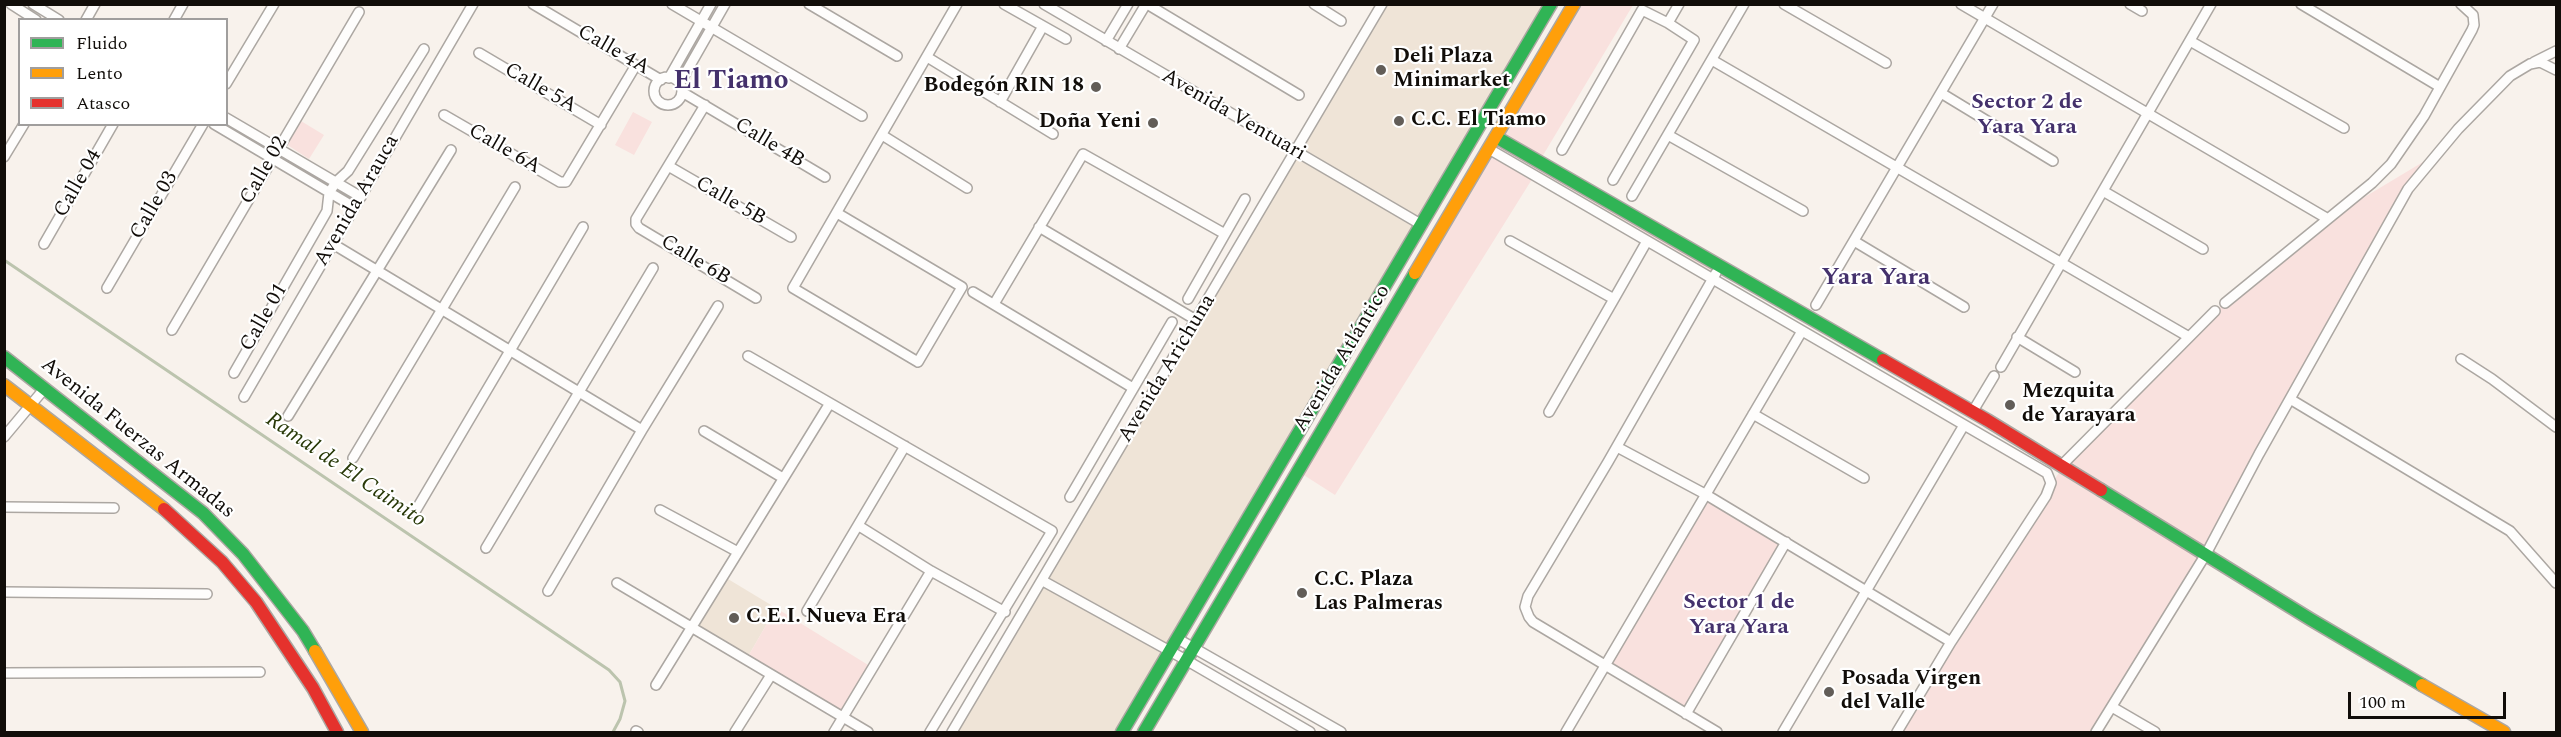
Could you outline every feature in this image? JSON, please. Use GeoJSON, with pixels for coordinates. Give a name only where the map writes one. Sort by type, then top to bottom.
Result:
{"type":"FeatureCollection","features":[{"type":"Feature","properties":{"kind":"street"},"geometry":{"type":"LineString","coordinates":[[11,4],[33,18]]}},
{"type":"Feature","properties":{"kind":"street"},"geometry":{"type":"LineString","coordinates":[[33,4],[56,18]]}},
{"type":"Feature","properties":{"kind":"street"},"geometry":{"type":"LineString","coordinates":[[87,18],[95,4]]}},
{"type":"Feature","properties":{"kind":"street"},"geometry":{"type":"LineString","coordinates":[[175,18],[183,4]]}},
{"type":"Feature","properties":{"kind":"street"},"geometry":{"type":"LineString","coordinates":[[228,81],[274,4]]}},
{"type":"Feature","properties":{"kind":"street","name":"Avenida Arauca"},"geometry":{"type":"LineString","coordinates":[[243,397],[473,4]]}},
{"type":"Feature","properties":{"kind":"street","name":"Calle 4A"},"geometry":{"type":"LineString","coordinates":[[533,4],[665,79]]}},
{"type":"Feature","properties":{"kind":"street"},"geometry":{"type":"LineString","coordinates":[[672,4],[862,116]]}},
{"type":"Feature","properties":{"kind":"street"},"geometry":{"type":"LineString","coordinates":[[711,4],[665,79],[656,85],[654,94],[662,104],[675,104],[725,4]]}},
{"type":"Feature","properties":{"kind":"street"},"geometry":{"type":"LineString","coordinates":[[809,4],[897,56]]}},
{"type":"Feature","properties":{"kind":"street"},"geometry":{"type":"LineString","coordinates":[[837,213],[962,287],[918,362],[794,288],[837,213],[927,57],[957,4]]}},
{"type":"Feature","properties":{"kind":"street"},"geometry":{"type":"LineString","coordinates":[[1005,4],[1066,39]]}},
{"type":"Feature","properties":{"kind":"street","name":"Avenida Ventuari"},"geometry":{"type":"LineString","coordinates":[[1044,4],[1422,225]]}},
{"type":"Feature","properties":{"kind":"street"},"geometry":{"type":"LineString","coordinates":[[1106,41],[1128,4]]}},
{"type":"Feature","properties":{"kind":"street"},"geometry":{"type":"LineString","coordinates":[[1119,49],[1147,4],[1299,94]]}},
{"type":"Feature","properties":{"kind":"street"},"geometry":{"type":"LineString","coordinates":[[1314,4],[1341,21]]}},
{"type":"Feature","properties":{"kind":"street","name":"Avenida Arichuna"},"geometry":{"type":"LineString","coordinates":[[952,732],[1382,4]]}},
{"type":"Feature","properties":{"kind":"street","name":"Avenida Atlántico"},"geometry":{"type":"LineString","coordinates":[[1122,732],[1551,4]]}},
{"type":"Feature","properties":{"kind":"street","name":"Avenida Atlántico"},"geometry":{"type":"LineString","coordinates":[[1144,732],[1574,4]]}},
{"type":"Feature","properties":{"kind":"street"},"geometry":{"type":"LineString","coordinates":[[1668,22],[1679,4]]}},
{"type":"Feature","properties":{"kind":"street"},"geometry":{"type":"LineString","coordinates":[[1632,196],[1744,4]]}},
{"type":"Feature","properties":{"kind":"street"},"geometry":{"type":"LineString","coordinates":[[1784,4],[1886,63]]}},
{"type":"Feature","properties":{"kind":"street"},"geometry":{"type":"LineString","coordinates":[[1961,4],[2328,219]]}},
{"type":"Feature","properties":{"kind":"street"},"geometry":{"type":"LineString","coordinates":[[1816,304],[1993,4]]}},
{"type":"Feature","properties":{"kind":"street"},"geometry":{"type":"LineString","coordinates":[[2130,4],[2142,11]]}},
{"type":"Feature","properties":{"kind":"street"},"geometry":{"type":"LineString","coordinates":[[2001,367],[2211,4]]}},
{"type":"Feature","properties":{"kind":"street"},"geometry":{"type":"LineString","coordinates":[[2301,4],[2440,87]]}},
{"type":"Feature","properties":{"kind":"street"},"geometry":{"type":"LineString","coordinates":[[2225,303],[2372,183],[2391,164],[2424,116],[2474,25],[2473,15],[2461,4]]}},
{"type":"Feature","properties":{"kind":"street"},"geometry":{"type":"LineString","coordinates":[[1562,150],[1641,9],[1668,22],[1694,40],[1613,180]]}},
{"type":"Feature","properties":{"kind":"street","name":"Calle 02"},"geometry":{"type":"LineString","coordinates":[[172,330],[359,12]]}},
{"type":"Feature","properties":{"kind":"street"},"geometry":{"type":"LineString","coordinates":[[1000,102],[1043,26]]}},
{"type":"Feature","properties":{"kind":"street"},"geometry":{"type":"LineString","coordinates":[[2190,41],[2344,128]]}},
{"type":"Feature","properties":{"kind":"street","name":"Calle 01"},"geometry":{"type":"LineString","coordinates":[[234,373],[327,211],[329,193],[336,182],[348,171],[424,49]]}},
{"type":"Feature","properties":{"kind":"street"},"geometry":{"type":"LineString","coordinates":[[2096,732],[2206,555],[2290,399],[2408,189],[2433,156],[2510,76],[2556,51]]}},
{"type":"Feature","properties":{"kind":"street","name":"Calle 5A"},"geometry":{"type":"LineString","coordinates":[[479,53],[601,125]]}},
{"type":"Feature","properties":{"kind":"street"},"geometry":{"type":"LineString","coordinates":[[927,57],[1053,134]]}},
{"type":"Feature","properties":{"kind":"street"},"geometry":{"type":"LineString","coordinates":[[1712,60],[2188,337]]}},
{"type":"Feature","properties":{"kind":"street"},"geometry":{"type":"LineString","coordinates":[[2530,64],[2546,63],[2556,70]]}},
{"type":"Feature","properties":{"kind":"street"},"geometry":{"type":"LineString","coordinates":[[601,125],[636,64]]}},
{"type":"Feature","properties":{"kind":"street"},"geometry":{"type":"LineString","coordinates":[[665,79],[681,88]]}},
{"type":"Feature","properties":{"kind":"street","name":"Calle 4B"},"geometry":{"type":"LineString","coordinates":[[681,88],[705,105],[825,177]]}},
{"type":"Feature","properties":{"kind":"street"},"geometry":{"type":"LineString","coordinates":[[1941,93],[2053,161]]}},
{"type":"Feature","properties":{"kind":"street"},"geometry":{"type":"LineString","coordinates":[[670,167],[705,105]]}},
{"type":"Feature","properties":{"kind":"street","name":"Calle 6A"},"geometry":{"type":"LineString","coordinates":[[444,115],[560,182],[566,182],[601,125]]}},
{"type":"Feature","properties":{"kind":"street"},"geometry":{"type":"LineString","coordinates":[[228,119],[361,197]]}},
{"type":"Feature","properties":{"kind":"street"},"geometry":{"type":"LineString","coordinates":[[4,157],[23,126]]}},
{"type":"Feature","properties":{"kind":"street","name":"Calle 04"},"geometry":{"type":"LineString","coordinates":[[44,244],[112,126]]}},
{"type":"Feature","properties":{"kind":"street","name":"Calle 03"},"geometry":{"type":"LineString","coordinates":[[107,288],[202,126]]}},
{"type":"Feature","properties":{"kind":"street"},"geometry":{"type":"LineString","coordinates":[[217,126],[354,207]]}},
{"type":"Feature","properties":{"kind":"street"},"geometry":{"type":"LineString","coordinates":[[882,135],[967,188]]}},
{"type":"Feature","properties":{"kind":"street"},"geometry":{"type":"LineString","coordinates":[[1668,135],[1803,211]]}},
{"type":"Feature","properties":{"kind":"street"},"geometry":{"type":"LineString","coordinates":[[1496,137],[1973,411],[2206,555],[2504,732]]}},
{"type":"Feature","properties":{"kind":"street"},"geometry":{"type":"LineString","coordinates":[[1489,149],[2047,473],[2051,483],[2046,496],[1951,642],[1897,732]]}},
{"type":"Feature","properties":{"kind":"street"},"geometry":{"type":"LineString","coordinates":[[288,416],[451,150]]}},
{"type":"Feature","properties":{"kind":"street"},"geometry":{"type":"LineString","coordinates":[[994,304],[1083,154],[1225,234]]}},
{"type":"Feature","properties":{"kind":"street","name":"Calle 6B"},"geometry":{"type":"LineString","coordinates":[[670,167],[636,219],[636,224],[639,228],[756,298]]}},
{"type":"Feature","properties":{"kind":"street","name":"Calle 5B"},"geometry":{"type":"LineString","coordinates":[[670,167],[791,237]]}},
{"type":"Feature","properties":{"kind":"street"},"geometry":{"type":"LineString","coordinates":[[353,458],[515,187]]}},
{"type":"Feature","properties":{"kind":"street"},"geometry":{"type":"LineString","coordinates":[[2103,191],[2203,249]]}},
{"type":"Feature","properties":{"kind":"street"},"geometry":{"type":"LineString","coordinates":[[1188,299],[1245,199]]}},
{"type":"Feature","properties":{"kind":"street"},"geometry":{"type":"LineString","coordinates":[[416,510],[584,227]]}},
{"type":"Feature","properties":{"kind":"street"},"geometry":{"type":"LineString","coordinates":[[1039,227],[1196,320]]}},
{"type":"Feature","properties":{"kind":"street"},"geometry":{"type":"LineString","coordinates":[[1510,241],[1614,299]]}},
{"type":"Feature","properties":{"kind":"street"},"geometry":{"type":"LineString","coordinates":[[1549,412],[1647,241]]}},
{"type":"Feature","properties":{"kind":"street"},"geometry":{"type":"LineString","coordinates":[[1854,241],[1964,307]]}},
{"type":"Feature","properties":{"kind":"street"},"geometry":{"type":"LineString","coordinates":[[333,244],[642,430]]}},
{"type":"Feature","properties":{"kind":"street"},"geometry":{"type":"LineString","coordinates":[[1717,732],[1533,622],[1525,607],[1528,596],[1617,447],[1720,266]]}},
{"type":"Feature","properties":{"kind":"street"},"geometry":{"type":"LineString","coordinates":[[486,548],[653,268]]}},
{"type":"Feature","properties":{"kind":"street"},"geometry":{"type":"LineString","coordinates":[[973,292],[1133,388]]}},
{"type":"Feature","properties":{"kind":"street"},"geometry":{"type":"LineString","coordinates":[[548,591],[718,306]]}},
{"type":"Feature","properties":{"kind":"street"},"geometry":{"type":"LineString","coordinates":[[2062,465],[2215,311]]}},
{"type":"Feature","properties":{"kind":"street"},"geometry":{"type":"LineString","coordinates":[[1070,497],[1172,322]]}},
{"type":"Feature","properties":{"kind":"street"},"geometry":{"type":"LineString","coordinates":[[1566,732],[1802,331]]}},
{"type":"Feature","properties":{"kind":"street"},"geometry":{"type":"LineString","coordinates":[[2017,337],[2075,372]]}},
{"type":"Feature","properties":{"kind":"street"},"geometry":{"type":"LineString","coordinates":[[748,356],[1052,531],[1005,612],[930,732]]}},
{"type":"Feature","properties":{"kind":"street","name":"Avenida Fuerzas Armadas"},"geometry":{"type":"LineString","coordinates":[[4,357],[195,506],[243,554],[303,631],[362,732]]}},
{"type":"Feature","properties":{"kind":"street"},"geometry":{"type":"LineString","coordinates":[[2461,358],[2556,427]]}},
{"type":"Feature","properties":{"kind":"street"},"geometry":{"type":"LineString","coordinates":[[1973,411],[1994,376]]}},
{"type":"Feature","properties":{"kind":"street","name":"Avenida Fuerzas Armadas"},"geometry":{"type":"LineString","coordinates":[[4,385],[128,479],[222,562],[256,602],[282,639],[338,732]]}},
{"type":"Feature","properties":{"kind":"street"},"geometry":{"type":"LineString","coordinates":[[4,437],[45,388]]}},
{"type":"Feature","properties":{"kind":"street"},"geometry":{"type":"LineString","coordinates":[[2290,399],[2510,531],[2556,583]]}},
{"type":"Feature","properties":{"kind":"street"},"geometry":{"type":"LineString","coordinates":[[656,685],[830,403]]}},
{"type":"Feature","properties":{"kind":"street"},"geometry":{"type":"LineString","coordinates":[[1753,414],[1864,478]]}},
{"type":"Feature","properties":{"kind":"street"},"geometry":{"type":"LineString","coordinates":[[1783,732],[1964,425]]}},
{"type":"Feature","properties":{"kind":"street"},"geometry":{"type":"LineString","coordinates":[[704,431],[783,478]]}},
{"type":"Feature","properties":{"kind":"street"},"geometry":{"type":"LineString","coordinates":[[807,611],[905,446]]}},
{"type":"Feature","properties":{"kind":"street"},"geometry":{"type":"LineString","coordinates":[[1617,447],[1705,494],[1951,642]]}},
{"type":"Feature","properties":{"kind":"street"},"geometry":{"type":"LineString","coordinates":[[4,507],[114,508]]}},
{"type":"Feature","properties":{"kind":"street"},"geometry":{"type":"LineString","coordinates":[[660,510],[738,552]]}},
{"type":"Feature","properties":{"kind":"street"},"geometry":{"type":"LineString","coordinates":[[859,526],[931,571],[1005,612]]}},
{"type":"Feature","properties":{"kind":"street"},"geometry":{"type":"LineString","coordinates":[[1686,714],[1786,542]]}},
{"type":"Feature","properties":{"kind":"street"},"geometry":{"type":"LineString","coordinates":[[834,732],[931,571]]}},
{"type":"Feature","properties":{"kind":"street"},"geometry":{"type":"LineString","coordinates":[[1043,581],[1310,732]]}},
{"type":"Feature","properties":{"kind":"street"},"geometry":{"type":"LineString","coordinates":[[617,583],[868,732]]}},
{"type":"Feature","properties":{"kind":"street"},"geometry":{"type":"LineString","coordinates":[[4,592],[207,594]]}},
{"type":"Feature","properties":{"kind":"street"},"geometry":{"type":"LineString","coordinates":[[1178,639],[1341,732]]}},
{"type":"Feature","properties":{"kind":"street"},"geometry":{"type":"LineString","coordinates":[[4,673],[260,672]]}},
{"type":"Feature","properties":{"kind":"street"},"geometry":{"type":"LineString","coordinates":[[735,732],[771,675]]}},
{"type":"Feature","properties":{"kind":"street"},"geometry":{"type":"LineString","coordinates":[[2112,707],[2155,732]]}},
{"type":"Feature","properties":{"kind":"shaded area"},"geometry":{"type":"Polygon","coordinates":[[[1382,5],[1551,5],[1122,732],[952,732],[1382,5]]]}},
{"type":"Feature","properties":{"kind":"shaded area"},"geometry":{"type":"Polygon","coordinates":[[[1574,5],[1633,5],[1539,162],[1720,266],[1712,278],[1534,176],[1335,495],[1299,472],[1574,5]]]}},
{"type":"Feature","properties":{"kind":"shaded area"},"geometry":{"type":"Polygon","coordinates":[[[633,112],[652,122],[634,155],[615,145],[633,112]]]}},
{"type":"Feature","properties":{"kind":"shaded area"},"geometry":{"type":"Polygon","coordinates":[[[301,121],[324,135],[309,159],[286,144],[301,121]]]}},
{"type":"Feature","properties":{"kind":"shaded area"},"geometry":{"type":"Polygon","coordinates":[[[2433,156],[2421,172],[2206,554],[2096,732],[1897,732],[2063,466],[2215,311],[2328,219],[2433,156]]]}},
{"type":"Feature","properties":{"kind":"shaded area"},"geometry":{"type":"Polygon","coordinates":[[[1705,494],[1786,542],[1686,714],[1605,666],[1705,494]]]}},
{"type":"Feature","properties":{"kind":"shaded area","name":"C.E.I. Nueva Era"},"geometry":{"type":"Polygon","coordinates":[[[723,576],[776,608],[746,660],[691,627],[723,576]]]}},
{"type":"Feature","properties":{"kind":"shaded area"},"geometry":{"type":"Polygon","coordinates":[[[776,608],[873,668],[843,717],[746,660],[776,608]]]}},
{"type":"Feature","properties":{"kind":"waterway","name":"Ramal de El Caimito"},"geometry":{"type":"LineString","coordinates":[[4,260],[609,670],[620,682],[625,701],[620,719],[613,732]]}},
{"type":"Feature","properties":{"kind":"traffic: fast"},"geometry":{"type":"LineString","coordinates":[[1122,732],[1551,4]]}},
{"type":"Feature","properties":{"kind":"traffic: fast"},"geometry":{"type":"LineString","coordinates":[[1496,137],[1883,360]]}},
{"type":"Feature","properties":{"kind":"traffic: fast"},"geometry":{"type":"LineString","coordinates":[[1144,732],[1415,273]]}},
{"type":"Feature","properties":{"kind":"traffic: fast"},"geometry":{"type":"LineString","coordinates":[[4,357],[203,513],[243,554],[303,631],[315,651]]}},
{"type":"Feature","properties":{"kind":"traffic: fast"},"geometry":{"type":"LineString","coordinates":[[2101,490],[2422,685]]}},
{"type":"Feature","properties":{"kind":"traffic: slow"},"geometry":{"type":"LineString","coordinates":[[1415,273],[1574,4]]}},
{"type":"Feature","properties":{"kind":"traffic: slow"},"geometry":{"type":"LineString","coordinates":[[4,385],[164,509]]}},
{"type":"Feature","properties":{"kind":"traffic: slow"},"geometry":{"type":"LineString","coordinates":[[315,651],[362,732]]}},
{"type":"Feature","properties":{"kind":"traffic: slow"},"geometry":{"type":"LineString","coordinates":[[2422,685],[2504,732]]}},
{"type":"Feature","properties":{"kind":"traffic: jam"},"geometry":{"type":"LineString","coordinates":[[1883,360],[2101,490]]}},
{"type":"Feature","properties":{"kind":"traffic: jam"},"geometry":{"type":"LineString","coordinates":[[164,509],[222,562],[256,602],[313,688],[337,732]]}},
{"type":"Feature","properties":{"kind":"place","name":"Deli Plaza Minimarket"},"geometry":{"type":"Point","coordinates":[1381,70]}},
{"type":"Feature","properties":{"kind":"place","name":"Bodegón RIN 18"},"geometry":{"type":"Point","coordinates":[1096,87]}},
{"type":"Feature","properties":{"kind":"place","name":"C.C. El Tiamo"},"geometry":{"type":"Point","coordinates":[1399,121]}},
{"type":"Feature","properties":{"kind":"place","name":"Doña Yeni"},"geometry":{"type":"Point","coordinates":[1153,123]}},
{"type":"Feature","properties":{"kind":"place","name":"Mezquita de Yarayara"},"geometry":{"type":"Point","coordinates":[2010,405]}},
{"type":"Feature","properties":{"kind":"place","name":"C.C. Plaza Las Palmeras"},"geometry":{"type":"Point","coordinates":[1302,593]}},
{"type":"Feature","properties":{"kind":"place","name":"C.E.I. Nueva Era"},"geometry":{"type":"Point","coordinates":[734,618]}},
{"type":"Feature","properties":{"kind":"place","name":"Posada Virgen del Valle"},"geometry":{"type":"Point","coordinates":[1829,692]}},
{"type":"Feature","properties":{"kind":"district","name":"El Tiamo"},"geometry":{"type":"Point","coordinates":[731,83]}},
{"type":"Feature","properties":{"kind":"district","name":"Sector 2 de Yara Yara"},"geometry":{"type":"Point","coordinates":[2027,116]}},
{"type":"Feature","properties":{"kind":"district","name":"Yara Yara"},"geometry":{"type":"Point","coordinates":[1876,279]}},
{"type":"Feature","properties":{"kind":"district","name":"Sector 1 de Yara Yara"},"geometry":{"type":"Point","coordinates":[1739,616]}}]}
